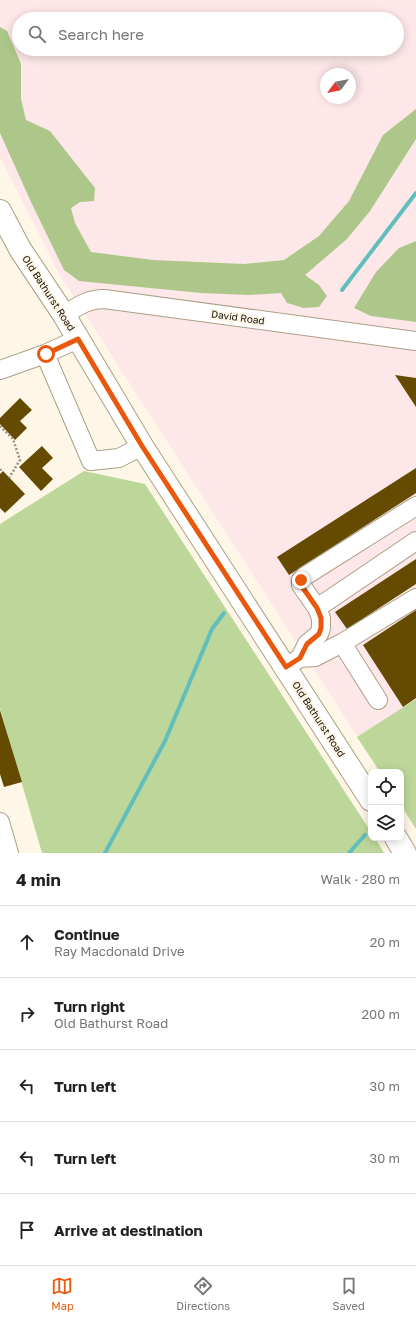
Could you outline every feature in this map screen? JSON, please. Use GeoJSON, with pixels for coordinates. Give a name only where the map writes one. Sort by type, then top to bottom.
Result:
{"type":"FeatureCollection","features":[{"type":"Feature","properties":{"kind":"main road","name":"Old Bathurst Road"},"geometry":{"type":"LineString","coordinates":[[0,211],[20,249],[64,315],[142,446],[293,663],[368,795]]}},
{"type":"Feature","properties":{"kind":"main road"},"geometry":{"type":"LineString","coordinates":[[398,841],[405,853]]}},
{"type":"Feature","properties":{"kind":"street","name":"David Road"},"geometry":{"type":"LineString","coordinates":[[64,315],[86,302],[95,299],[104,299],[416,341]]}},
{"type":"Feature","properties":{"kind":"street"},"geometry":{"type":"LineString","coordinates":[[0,370],[46,354],[78,339]]}},
{"type":"Feature","properties":{"kind":"street"},"geometry":{"type":"LineString","coordinates":[[46,354],[91,461],[118,458],[142,446]]}},
{"type":"Feature","properties":{"kind":"street"},"geometry":{"type":"LineString","coordinates":[[293,663],[307,644],[319,634],[321,628],[321,618],[317,608],[301,585],[301,580],[416,506]]}},
{"type":"Feature","properties":{"kind":"street"},"geometry":{"type":"LineString","coordinates":[[317,608],[416,541]]}},
{"type":"Feature","properties":{"kind":"street"},"geometry":{"type":"LineString","coordinates":[[293,663],[315,657],[342,643],[416,598]]}},
{"type":"Feature","properties":{"kind":"street"},"geometry":{"type":"LineString","coordinates":[[342,643],[378,700]]}},
{"type":"Feature","properties":{"kind":"street"},"geometry":{"type":"LineString","coordinates":[[0,822],[9,853]]}},
{"type":"Feature","properties":{"kind":"path"},"geometry":{"type":"LineString","coordinates":[[1,426],[13,439],[20,460],[9,478]]}},
{"type":"Feature","properties":{"kind":"shaded area"},"geometry":{"type":"Polygon","coordinates":[[[0,0],[416,0],[416,829],[404,810],[404,769],[378,769],[60,275],[0,157],[0,0]]]}},
{"type":"Feature","properties":{"kind":"green space"},"geometry":{"type":"Polygon","coordinates":[[[0,27],[7,31],[12,43],[12,56],[18,56],[21,64],[21,99],[26,120],[50,131],[95,188],[94,201],[80,202],[71,208],[75,223],[91,252],[153,260],[244,264],[284,260],[319,236],[349,201],[383,135],[416,109],[416,139],[370,211],[347,239],[305,275],[319,285],[327,296],[319,307],[304,308],[287,303],[281,293],[248,295],[201,293],[79,281],[64,270],[0,133],[0,27]]]}},
{"type":"Feature","properties":{"kind":"green space"},"geometry":{"type":"Polygon","coordinates":[[[416,241],[416,322],[371,316],[354,308],[376,272],[399,248],[416,241]]]}},
{"type":"Feature","properties":{"kind":"green space"},"geometry":{"type":"Polygon","coordinates":[[[84,471],[145,484],[368,827],[368,841],[377,841],[384,853],[42,853],[0,708],[0,524],[84,471]]]}},
{"type":"Feature","properties":{"kind":"green space"},"geometry":{"type":"Polygon","coordinates":[[[416,699],[416,829],[404,810],[404,769],[378,769],[357,737],[416,699]]]}},
{"type":"Feature","properties":{"kind":"building"},"geometry":{"type":"Polygon","coordinates":[[[395,375],[416,378],[416,407],[395,375]]]}},
{"type":"Feature","properties":{"kind":"building"},"geometry":{"type":"Polygon","coordinates":[[[20,398],[32,410],[20,421],[27,428],[15,440],[0,424],[0,418],[20,398]]]}},
{"type":"Feature","properties":{"kind":"building"},"geometry":{"type":"Polygon","coordinates":[[[42,446],[53,458],[42,468],[53,479],[41,491],[19,467],[42,446]]]}},
{"type":"Feature","properties":{"kind":"building"},"geometry":{"type":"Polygon","coordinates":[[[416,468],[416,493],[289,575],[277,557],[416,468]]]}},
{"type":"Feature","properties":{"kind":"building"},"geometry":{"type":"Polygon","coordinates":[[[3,471],[25,494],[5,513],[0,508],[0,474],[3,471]]]}},
{"type":"Feature","properties":{"kind":"building"},"geometry":{"type":"Polygon","coordinates":[[[416,559],[416,584],[347,629],[335,612],[416,559]]]}},
{"type":"Feature","properties":{"kind":"building"},"geometry":{"type":"Polygon","coordinates":[[[416,610],[416,698],[403,707],[363,645],[416,610]]]}},
{"type":"Feature","properties":{"kind":"building"},"geometry":{"type":"Polygon","coordinates":[[[0,710],[22,782],[4,787],[0,774],[0,710]]]}},
{"type":"Feature","properties":{"kind":"waterway"},"geometry":{"type":"LineString","coordinates":[[342,290],[416,193]]}},
{"type":"Feature","properties":{"kind":"waterway"},"geometry":{"type":"LineString","coordinates":[[105,853],[165,741],[212,629],[224,613]]}},
{"type":"Feature","properties":{"kind":"waterway"},"geometry":{"type":"LineString","coordinates":[[349,853],[365,835]]}},
{"type":"Feature","properties":{"kind":"route"},"geometry":{"type":"LineString","coordinates":[[46,354],[78,339],[142,446],[286,667],[300,658],[307,644],[319,634],[321,628],[321,618],[317,608],[301,585],[301,580]]}}]}
